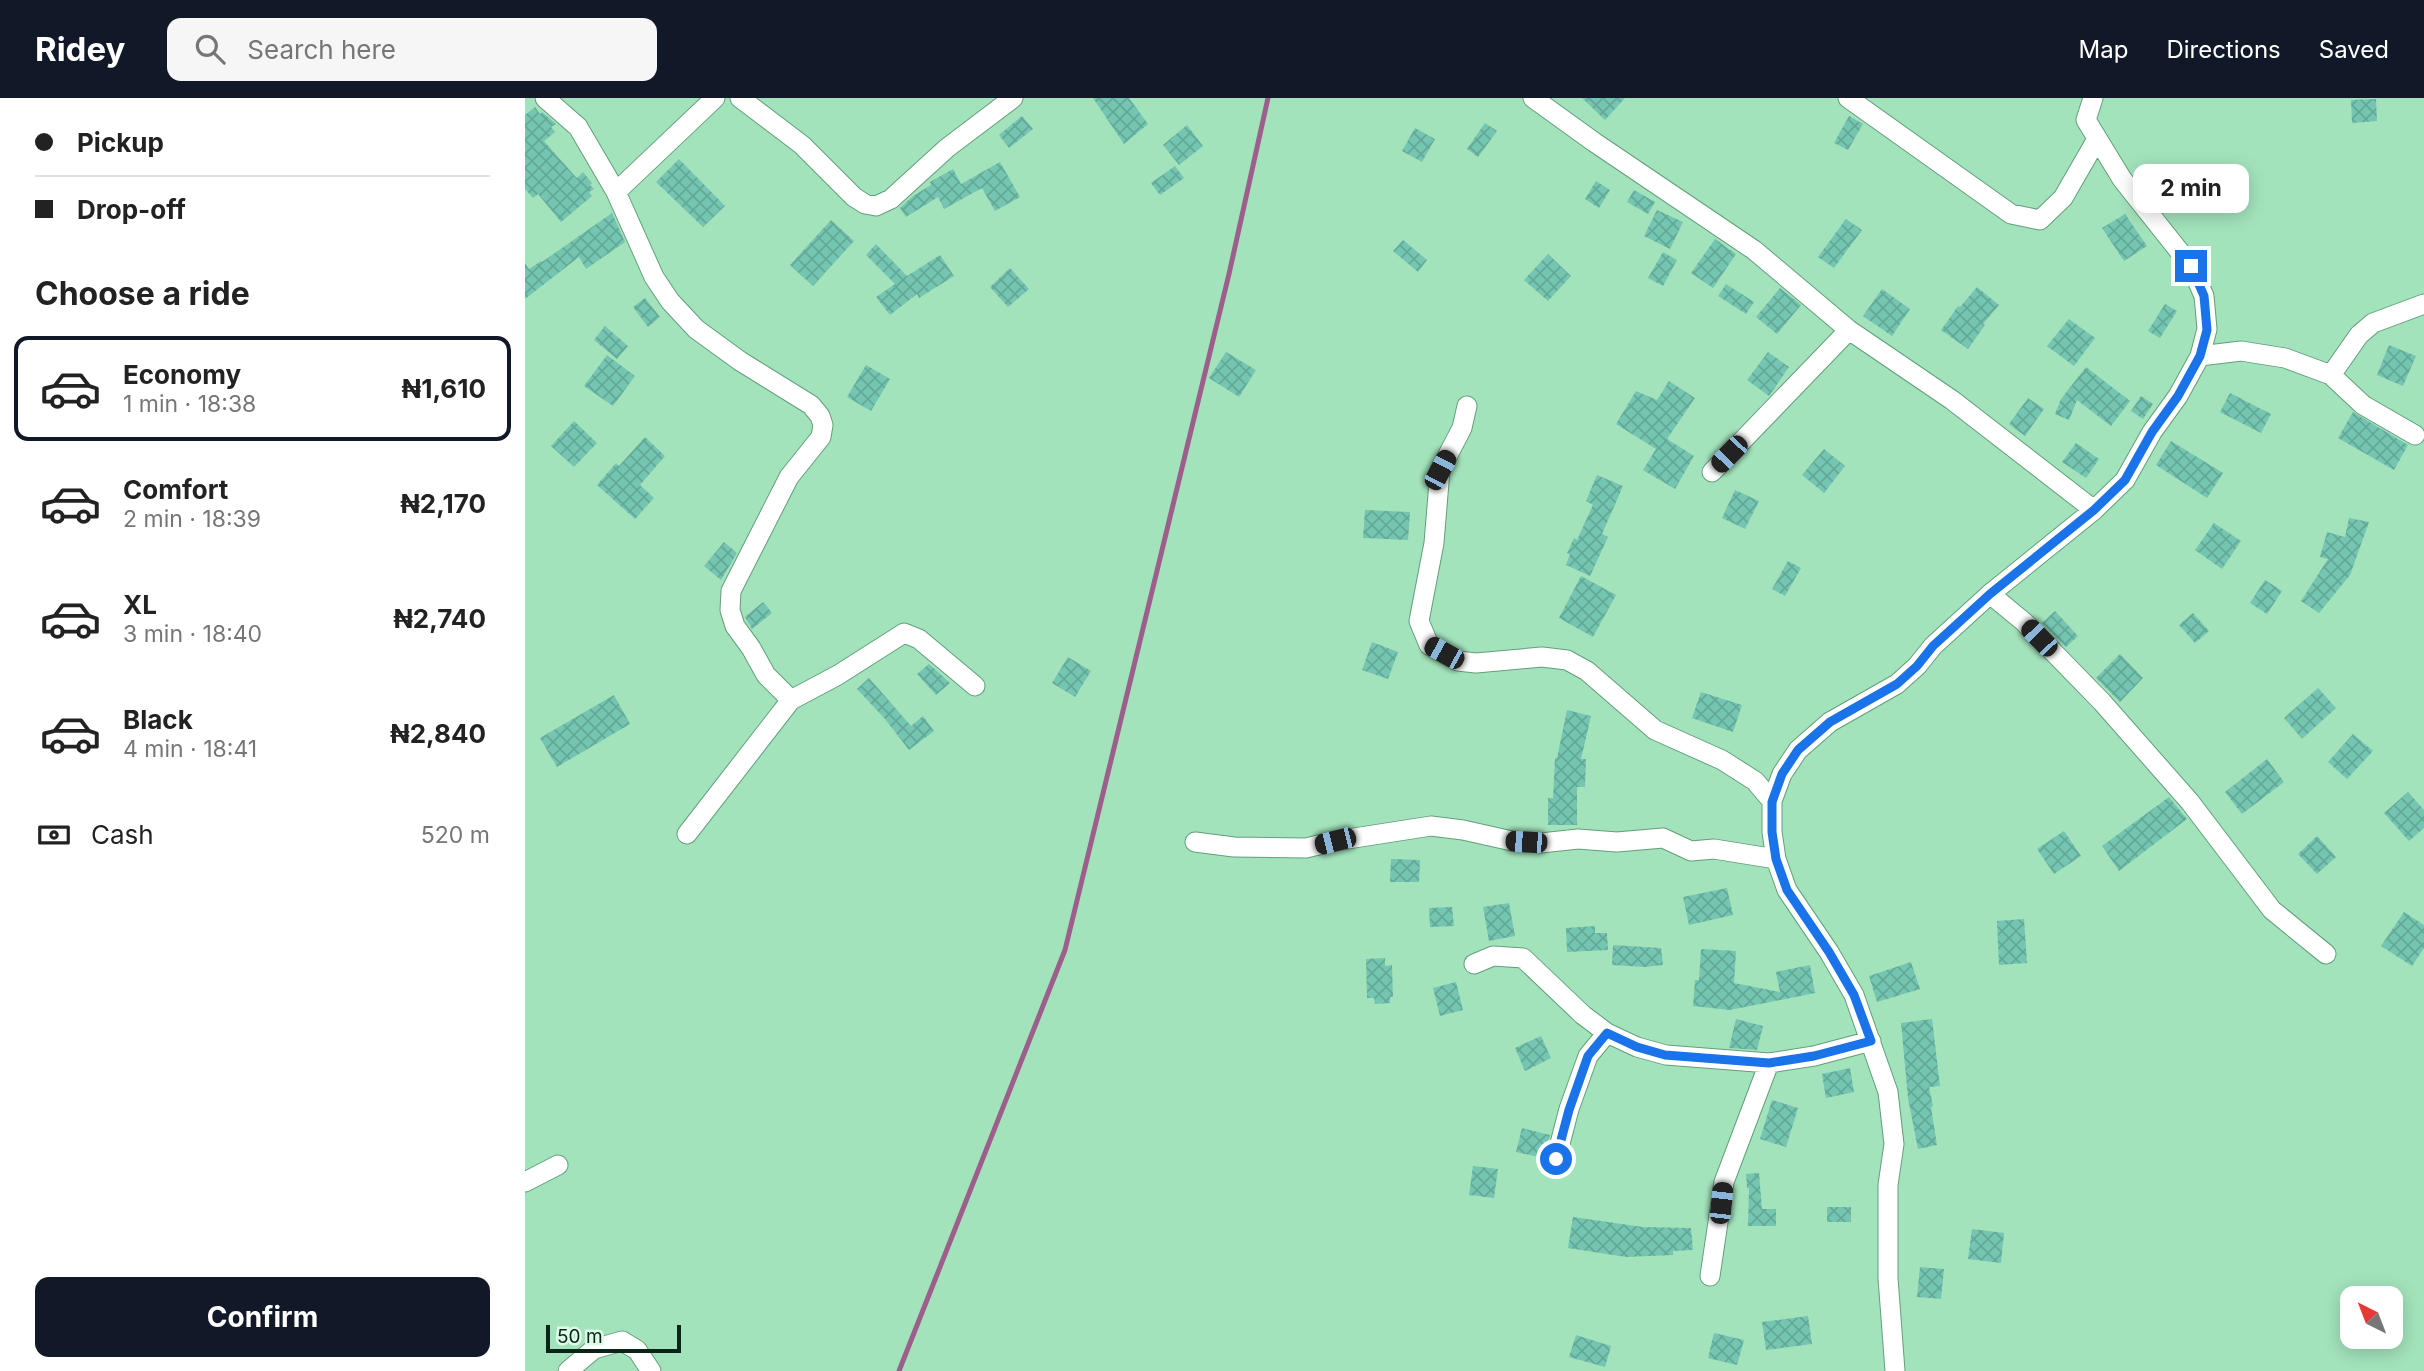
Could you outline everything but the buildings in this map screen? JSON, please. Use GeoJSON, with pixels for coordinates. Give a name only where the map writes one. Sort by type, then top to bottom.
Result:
{"type":"FeatureCollection","features":[{"type":"Feature","properties":{"kind":"street"},"geometry":{"type":"LineString","coordinates":[[545,98],[578,127],[615,191],[654,277],[670,300],[696,329],[740,361],[811,405],[820,416],[823,425],[821,437],[789,477],[731,591],[730,610],[735,626],[766,675],[791,700]]}},
{"type":"Feature","properties":{"kind":"street"},"geometry":{"type":"LineString","coordinates":[[615,191],[715,98]]}},
{"type":"Feature","properties":{"kind":"street"},"geometry":{"type":"LineString","coordinates":[[740,98],[802,145],[854,197],[865,204],[876,206],[891,199],[947,148],[1013,98]]}},
{"type":"Feature","properties":{"kind":"street"},"geometry":{"type":"LineString","coordinates":[[1533,98],[1605,150],[1755,250],[1849,330],[1952,400],[2094,510]]}},
{"type":"Feature","properties":{"kind":"street"},"geometry":{"type":"LineString","coordinates":[[1848,98],[2011,214],[2040,220],[2063,198],[2097,139]]}},
{"type":"Feature","properties":{"kind":"street"},"geometry":{"type":"LineString","coordinates":[[1895,1371],[1888,1278],[1888,1185],[1894,1144],[1888,1092],[1854,995],[1787,890],[1776,859],[1772,832],[1772,802],[1782,774],[1798,750],[1830,722],[1897,684],[1917,666],[1933,646],[1990,594],[2094,510],[2125,480],[2200,356],[2207,330],[2204,296],[2191,266],[2122,179],[2086,120],[2093,98]]}},
{"type":"Feature","properties":{"kind":"street"},"geometry":{"type":"LineString","coordinates":[[2331,375],[2359,335],[2373,323],[2424,304]]}},
{"type":"Feature","properties":{"kind":"street"},"geometry":{"type":"LineString","coordinates":[[1712,472],[1849,330]]}},
{"type":"Feature","properties":{"kind":"street"},"geometry":{"type":"LineString","coordinates":[[2200,356],[2241,351],[2285,358],[2331,375],[2364,405],[2415,435]]}},
{"type":"Feature","properties":{"kind":"street"},"geometry":{"type":"LineString","coordinates":[[1467,406],[1462,428],[1440,470],[1434,543],[1419,621],[1429,645],[1458,661],[1476,663],[1542,657],[1567,660],[1587,670],[1655,730],[1722,760],[1755,781],[1772,802]]}},
{"type":"Feature","properties":{"kind":"street"},"geometry":{"type":"LineString","coordinates":[[1990,594],[2024,622],[2102,702],[2190,802],[2272,910],[2326,954]]}},
{"type":"Feature","properties":{"kind":"street"},"geometry":{"type":"LineString","coordinates":[[687,834],[791,700],[838,675],[904,633],[919,639],[975,685]]}},
{"type":"Feature","properties":{"kind":"street"},"geometry":{"type":"LineString","coordinates":[[1195,842],[1234,847],[1306,848],[1431,826],[1512,841],[1541,843],[1578,839],[1617,842],[1663,838],[1691,851],[1714,849],[1776,859]]}},
{"type":"Feature","properties":{"kind":"street"},"geometry":{"type":"LineString","coordinates":[[1474,964],[1493,956],[1523,958],[1583,1015],[1607,1033],[1637,1047],[1665,1055],[1769,1063],[1814,1056],[1871,1041]]}},
{"type":"Feature","properties":{"kind":"street"},"geometry":{"type":"LineString","coordinates":[[1556,1159],[1569,1110],[1588,1056],[1607,1033]]}},
{"type":"Feature","properties":{"kind":"street"},"geometry":{"type":"LineString","coordinates":[[1710,1276],[1724,1182],[1769,1063]]}},
{"type":"Feature","properties":{"kind":"street"},"geometry":{"type":"LineString","coordinates":[[525,1182],[558,1165]]}},
{"type":"Feature","properties":{"kind":"street"},"geometry":{"type":"LineString","coordinates":[[568,1371],[594,1349],[622,1341],[637,1350],[651,1371]]}},
{"type":"Feature","properties":{"kind":"waterway"},"geometry":{"type":"LineString","coordinates":[[899,1371],[1065,950],[1229,274],[1268,98]]}},
{"type":"Feature","properties":{"kind":"route"},"geometry":{"type":"LineString","coordinates":[[1556,1159],[1569,1110],[1588,1056],[1607,1033],[1637,1047],[1665,1055],[1769,1063],[1814,1056],[1871,1041],[1854,995],[1787,890],[1776,859],[1772,832],[1772,802],[1782,774],[1798,750],[1830,722],[1897,684],[1917,666],[1933,646],[1990,594],[2094,510],[2125,480],[2200,356],[2207,330],[2204,296],[2191,266]]}}]}
